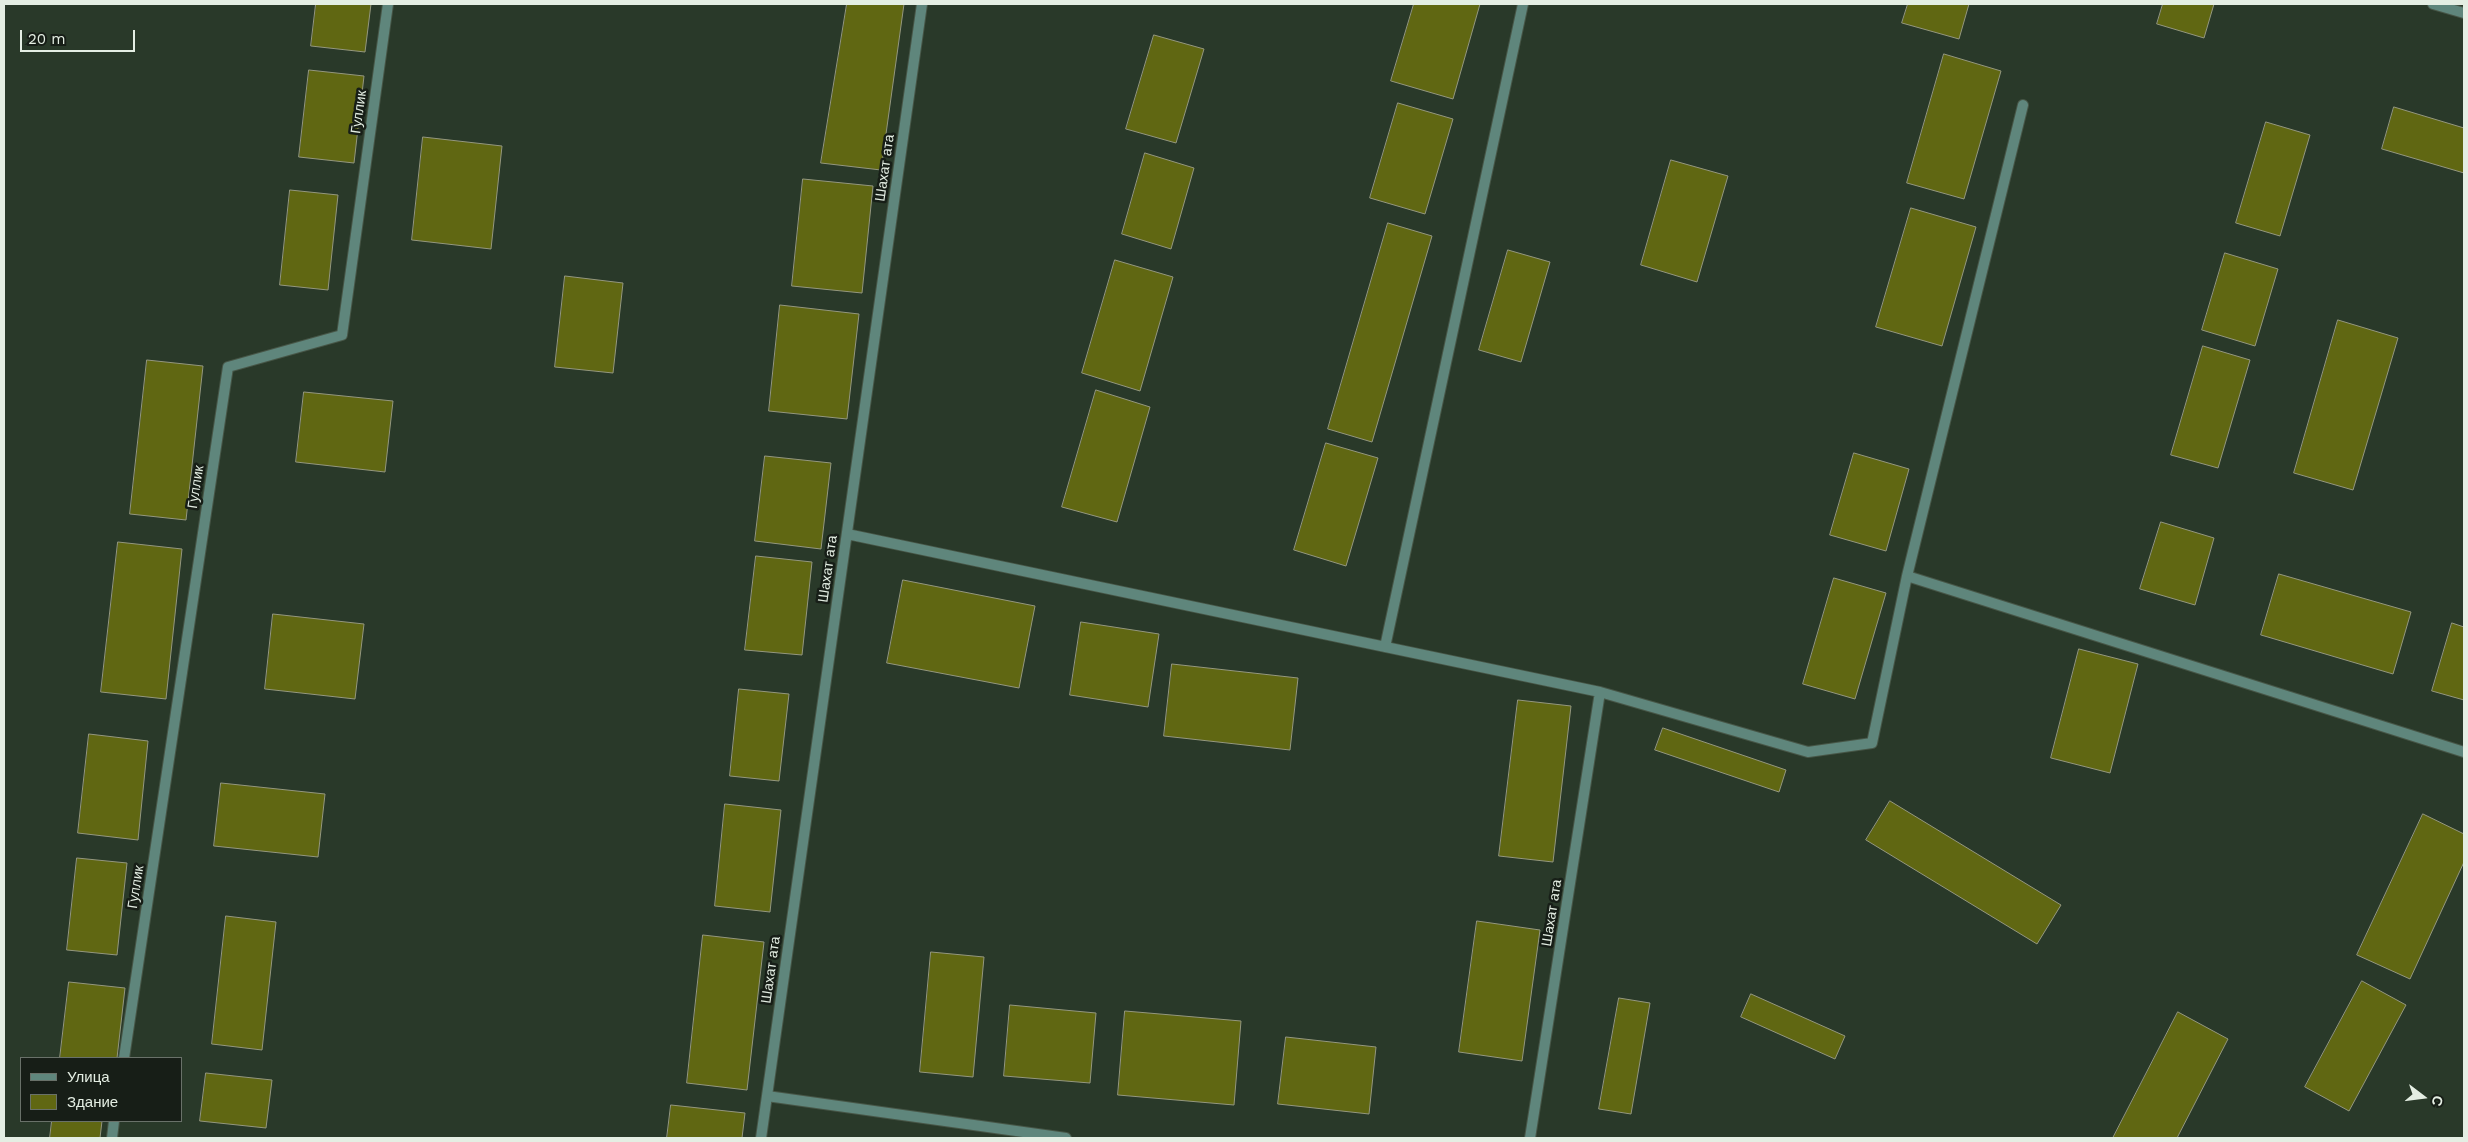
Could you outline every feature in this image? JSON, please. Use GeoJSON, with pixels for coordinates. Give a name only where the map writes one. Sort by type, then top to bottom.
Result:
{"type":"FeatureCollection","features":[{"type":"Feature","properties":{"kind":"street","name":"Гуллик"},"geometry":{"type":"LineString","coordinates":[[124,1057],[228,367],[342,335],[388,4]]}},
{"type":"Feature","properties":{"kind":"street","name":"Шахат ата"},"geometry":{"type":"LineString","coordinates":[[761,1138],[922,4]]}},
{"type":"Feature","properties":{"kind":"street"},"geometry":{"type":"LineString","coordinates":[[1385,647],[1523,4]]}},
{"type":"Feature","properties":{"kind":"street"},"geometry":{"type":"LineString","coordinates":[[2433,4],[2464,12]]}},
{"type":"Feature","properties":{"kind":"street"},"geometry":{"type":"LineString","coordinates":[[847,534],[1600,692],[1808,752],[1872,743],[1906,576],[2024,105]]}},
{"type":"Feature","properties":{"kind":"street"},"geometry":{"type":"LineString","coordinates":[[1906,576],[2464,752]]}},
{"type":"Feature","properties":{"kind":"street","name":"Шахат ата"},"geometry":{"type":"LineString","coordinates":[[1530,1138],[1600,692]]}},
{"type":"Feature","properties":{"kind":"street"},"geometry":{"type":"LineString","coordinates":[[767,1096],[1066,1138]]}},
{"type":"Feature","properties":{"kind":"street"},"geometry":{"type":"LineString","coordinates":[[112,1138],[114,1122]]}},
{"type":"Feature","properties":{"kind":"building"},"geometry":{"type":"Polygon","coordinates":[[[316,4],[371,4],[365,52],[311,46],[316,4]]]}},
{"type":"Feature","properties":{"kind":"building"},"geometry":{"type":"Polygon","coordinates":[[[847,4],[904,4],[881,170],[821,163],[847,4]]]}},
{"type":"Feature","properties":{"kind":"building"},"geometry":{"type":"Polygon","coordinates":[[[1414,4],[1480,4],[1453,99],[1391,81],[1414,4]]]}},
{"type":"Feature","properties":{"kind":"building"},"geometry":{"type":"Polygon","coordinates":[[[1908,4],[1969,4],[1959,39],[1902,23],[1908,4]]]}},
{"type":"Feature","properties":{"kind":"building"},"geometry":{"type":"Polygon","coordinates":[[[2163,4],[2214,4],[2204,38],[2157,24],[2163,4]]]}},
{"type":"Feature","properties":{"kind":"building"},"geometry":{"type":"Polygon","coordinates":[[[1154,35],[1204,49],[1176,143],[1126,129],[1154,35]]]}},
{"type":"Feature","properties":{"kind":"building"},"geometry":{"type":"Polygon","coordinates":[[[1944,54],[2001,71],[1964,199],[1907,183],[1944,54]]]}},
{"type":"Feature","properties":{"kind":"building"},"geometry":{"type":"Polygon","coordinates":[[[309,70],[364,76],[354,163],[299,157],[309,70]]]}},
{"type":"Feature","properties":{"kind":"building"},"geometry":{"type":"Polygon","coordinates":[[[1398,103],[1453,119],[1425,214],[1370,198],[1398,103]]]}},
{"type":"Feature","properties":{"kind":"building"},"geometry":{"type":"Polygon","coordinates":[[[2394,107],[2464,128],[2464,173],[2382,149],[2394,107]]]}},
{"type":"Feature","properties":{"kind":"building"},"geometry":{"type":"Polygon","coordinates":[[[2266,122],[2310,135],[2280,236],[2236,223],[2266,122]]]}},
{"type":"Feature","properties":{"kind":"building"},"geometry":{"type":"Polygon","coordinates":[[[423,137],[502,146],[491,249],[412,240],[423,137]]]}},
{"type":"Feature","properties":{"kind":"building"},"geometry":{"type":"Polygon","coordinates":[[[1145,153],[1194,168],[1171,249],[1122,234],[1145,153]]]}},
{"type":"Feature","properties":{"kind":"building"},"geometry":{"type":"Polygon","coordinates":[[[1671,160],[1728,176],[1697,282],[1641,265],[1671,160]]]}},
{"type":"Feature","properties":{"kind":"building"},"geometry":{"type":"Polygon","coordinates":[[[803,179],[873,186],[862,293],[792,286],[803,179]]]}},
{"type":"Feature","properties":{"kind":"building"},"geometry":{"type":"Polygon","coordinates":[[[290,190],[338,195],[328,290],[280,285],[290,190]]]}},
{"type":"Feature","properties":{"kind":"building"},"geometry":{"type":"Polygon","coordinates":[[[1911,208],[1976,227],[1942,346],[1876,327],[1911,208]]]}},
{"type":"Feature","properties":{"kind":"building"},"geometry":{"type":"Polygon","coordinates":[[[1388,223],[1432,236],[1372,442],[1328,429],[1388,223]]]}},
{"type":"Feature","properties":{"kind":"building"},"geometry":{"type":"Polygon","coordinates":[[[1508,250],[1550,262],[1521,362],[1479,350],[1508,250]]]}},
{"type":"Feature","properties":{"kind":"building"},"geometry":{"type":"Polygon","coordinates":[[[2225,253],[2278,269],[2255,346],[2202,330],[2225,253]]]}},
{"type":"Feature","properties":{"kind":"building"},"geometry":{"type":"Polygon","coordinates":[[[1115,260],[1173,277],[1140,391],[1082,373],[1115,260]]]}},
{"type":"Feature","properties":{"kind":"building"},"geometry":{"type":"Polygon","coordinates":[[[565,276],[623,283],[613,373],[555,367],[565,276]]]}},
{"type":"Feature","properties":{"kind":"building"},"geometry":{"type":"Polygon","coordinates":[[[780,305],[859,314],[847,419],[769,411],[780,305]]]}},
{"type":"Feature","properties":{"kind":"building"},"geometry":{"type":"Polygon","coordinates":[[[2338,320],[2398,338],[2353,490],[2294,473],[2338,320]]]}},
{"type":"Feature","properties":{"kind":"building"},"geometry":{"type":"Polygon","coordinates":[[[2203,346],[2250,360],[2218,468],[2171,455],[2203,346]]]}},
{"type":"Feature","properties":{"kind":"building"},"geometry":{"type":"Polygon","coordinates":[[[147,360],[203,366],[186,520],[130,514],[147,360]]]}},
{"type":"Feature","properties":{"kind":"building"},"geometry":{"type":"Polygon","coordinates":[[[1096,390],[1150,407],[1117,522],[1062,507],[1096,390]]]}},
{"type":"Feature","properties":{"kind":"building"},"geometry":{"type":"Polygon","coordinates":[[[304,392],[393,401],[385,472],[296,462],[304,392]]]}},
{"type":"Feature","properties":{"kind":"building"},"geometry":{"type":"Polygon","coordinates":[[[1326,443],[1378,458],[1346,566],[1294,550],[1326,443]]]}},
{"type":"Feature","properties":{"kind":"building"},"geometry":{"type":"Polygon","coordinates":[[[1854,453],[1909,469],[1886,551],[1830,535],[1854,453]]]}},
{"type":"Feature","properties":{"kind":"building"},"geometry":{"type":"Polygon","coordinates":[[[765,456],[831,463],[821,549],[755,541],[765,456]]]}},
{"type":"Feature","properties":{"kind":"building"},"geometry":{"type":"Polygon","coordinates":[[[2161,522],[2214,538],[2195,605],[2140,589],[2161,522]]]}},
{"type":"Feature","properties":{"kind":"building"},"geometry":{"type":"Polygon","coordinates":[[[118,542],[182,549],[166,699],[101,692],[118,542]]]}},
{"type":"Feature","properties":{"kind":"building"},"geometry":{"type":"Polygon","coordinates":[[[756,556],[812,562],[802,655],[745,650],[756,556]]]}},
{"type":"Feature","properties":{"kind":"building"},"geometry":{"type":"Polygon","coordinates":[[[2279,574],[2411,612],[2393,674],[2261,635],[2279,574]]]}},
{"type":"Feature","properties":{"kind":"building"},"geometry":{"type":"Polygon","coordinates":[[[1834,578],[1886,593],[1855,699],[1803,684],[1834,578]]]}},
{"type":"Feature","properties":{"kind":"building"},"geometry":{"type":"Polygon","coordinates":[[[903,580],[1035,606],[1019,688],[887,663],[903,580]]]}},
{"type":"Feature","properties":{"kind":"building"},"geometry":{"type":"Polygon","coordinates":[[[273,614],[364,624],[355,699],[265,689],[273,614]]]}},
{"type":"Feature","properties":{"kind":"building"},"geometry":{"type":"Polygon","coordinates":[[[1081,622],[1159,634],[1148,707],[1070,695],[1081,622]]]}},
{"type":"Feature","properties":{"kind":"building"},"geometry":{"type":"Polygon","coordinates":[[[2452,623],[2464,627],[2464,700],[2432,691],[2452,623]]]}},
{"type":"Feature","properties":{"kind":"building"},"geometry":{"type":"Polygon","coordinates":[[[2079,649],[2138,664],[2110,773],[2051,758],[2079,649]]]}},
{"type":"Feature","properties":{"kind":"building"},"geometry":{"type":"Polygon","coordinates":[[[1172,664],[1298,678],[1290,750],[1164,736],[1172,664]]]}},
{"type":"Feature","properties":{"kind":"building"},"geometry":{"type":"Polygon","coordinates":[[[739,689],[789,694],[779,781],[730,776],[739,689]]]}},
{"type":"Feature","properties":{"kind":"building"},"geometry":{"type":"Polygon","coordinates":[[[1518,700],[1571,706],[1553,862],[1499,856],[1518,700]]]}},
{"type":"Feature","properties":{"kind":"building"},"geometry":{"type":"Polygon","coordinates":[[[1663,728],[1786,770],[1779,792],[1655,750],[1663,728]]]}},
{"type":"Feature","properties":{"kind":"building"},"geometry":{"type":"Polygon","coordinates":[[[89,734],[148,741],[138,840],[78,833],[89,734]]]}},
{"type":"Feature","properties":{"kind":"building"},"geometry":{"type":"Polygon","coordinates":[[[221,783],[325,794],[318,857],[214,846],[221,783]]]}},
{"type":"Feature","properties":{"kind":"building"},"geometry":{"type":"Polygon","coordinates":[[[1890,801],[2061,905],[2037,944],[1866,840],[1890,801]]]}},
{"type":"Feature","properties":{"kind":"building"},"geometry":{"type":"Polygon","coordinates":[[[725,804],[781,810],[770,912],[715,906],[725,804]]]}},
{"type":"Feature","properties":{"kind":"building"},"geometry":{"type":"Polygon","coordinates":[[[2423,814],[2464,834],[2464,862],[2410,979],[2357,955],[2423,814]]]}},
{"type":"Feature","properties":{"kind":"building"},"geometry":{"type":"Polygon","coordinates":[[[77,858],[127,863],[117,955],[67,950],[77,858]]]}},
{"type":"Feature","properties":{"kind":"building"},"geometry":{"type":"Polygon","coordinates":[[[226,916],[276,922],[262,1050],[212,1044],[226,916]]]}},
{"type":"Feature","properties":{"kind":"building"},"geometry":{"type":"Polygon","coordinates":[[[1477,921],[1540,930],[1522,1061],[1459,1052],[1477,921]]]}},
{"type":"Feature","properties":{"kind":"building"},"geometry":{"type":"Polygon","coordinates":[[[703,935],[764,942],[747,1090],[687,1083],[703,935]]]}},
{"type":"Feature","properties":{"kind":"building"},"geometry":{"type":"Polygon","coordinates":[[[931,952],[984,957],[973,1077],[920,1072],[931,952]]]}},
{"type":"Feature","properties":{"kind":"building"},"geometry":{"type":"Polygon","coordinates":[[[2362,981],[2406,1005],[2349,1111],[2305,1087],[2362,981]]]}},
{"type":"Feature","properties":{"kind":"building"},"geometry":{"type":"Polygon","coordinates":[[[69,982],[125,988],[117,1057],[60,1057],[69,982]]]}},
{"type":"Feature","properties":{"kind":"building"},"geometry":{"type":"Polygon","coordinates":[[[1751,994],[1845,1036],[1835,1059],[1741,1017],[1751,994]]]}},
{"type":"Feature","properties":{"kind":"building"},"geometry":{"type":"Polygon","coordinates":[[[1619,998],[1650,1003],[1631,1114],[1599,1109],[1619,998]]]}},
{"type":"Feature","properties":{"kind":"building"},"geometry":{"type":"Polygon","coordinates":[[[1010,1005],[1096,1013],[1090,1083],[1004,1076],[1010,1005]]]}},
{"type":"Feature","properties":{"kind":"building"},"geometry":{"type":"Polygon","coordinates":[[[1125,1011],[1241,1021],[1234,1105],[1118,1095],[1125,1011]]]}},
{"type":"Feature","properties":{"kind":"building"},"geometry":{"type":"Polygon","coordinates":[[[2178,1012],[2228,1039],[2177,1138],[2113,1138],[2178,1012]]]}},
{"type":"Feature","properties":{"kind":"building"},"geometry":{"type":"Polygon","coordinates":[[[1286,1037],[1376,1047],[1369,1114],[1278,1104],[1286,1037]]]}},
{"type":"Feature","properties":{"kind":"building"},"geometry":{"type":"Polygon","coordinates":[[[206,1073],[272,1080],[266,1128],[200,1121],[206,1073]]]}},
{"type":"Feature","properties":{"kind":"building"},"geometry":{"type":"Polygon","coordinates":[[[671,1105],[745,1113],[742,1138],[667,1138],[671,1105]]]}},
{"type":"Feature","properties":{"kind":"building"},"geometry":{"type":"Polygon","coordinates":[[[52,1122],[102,1122],[100,1138],[50,1138],[52,1122]]]}}]}
